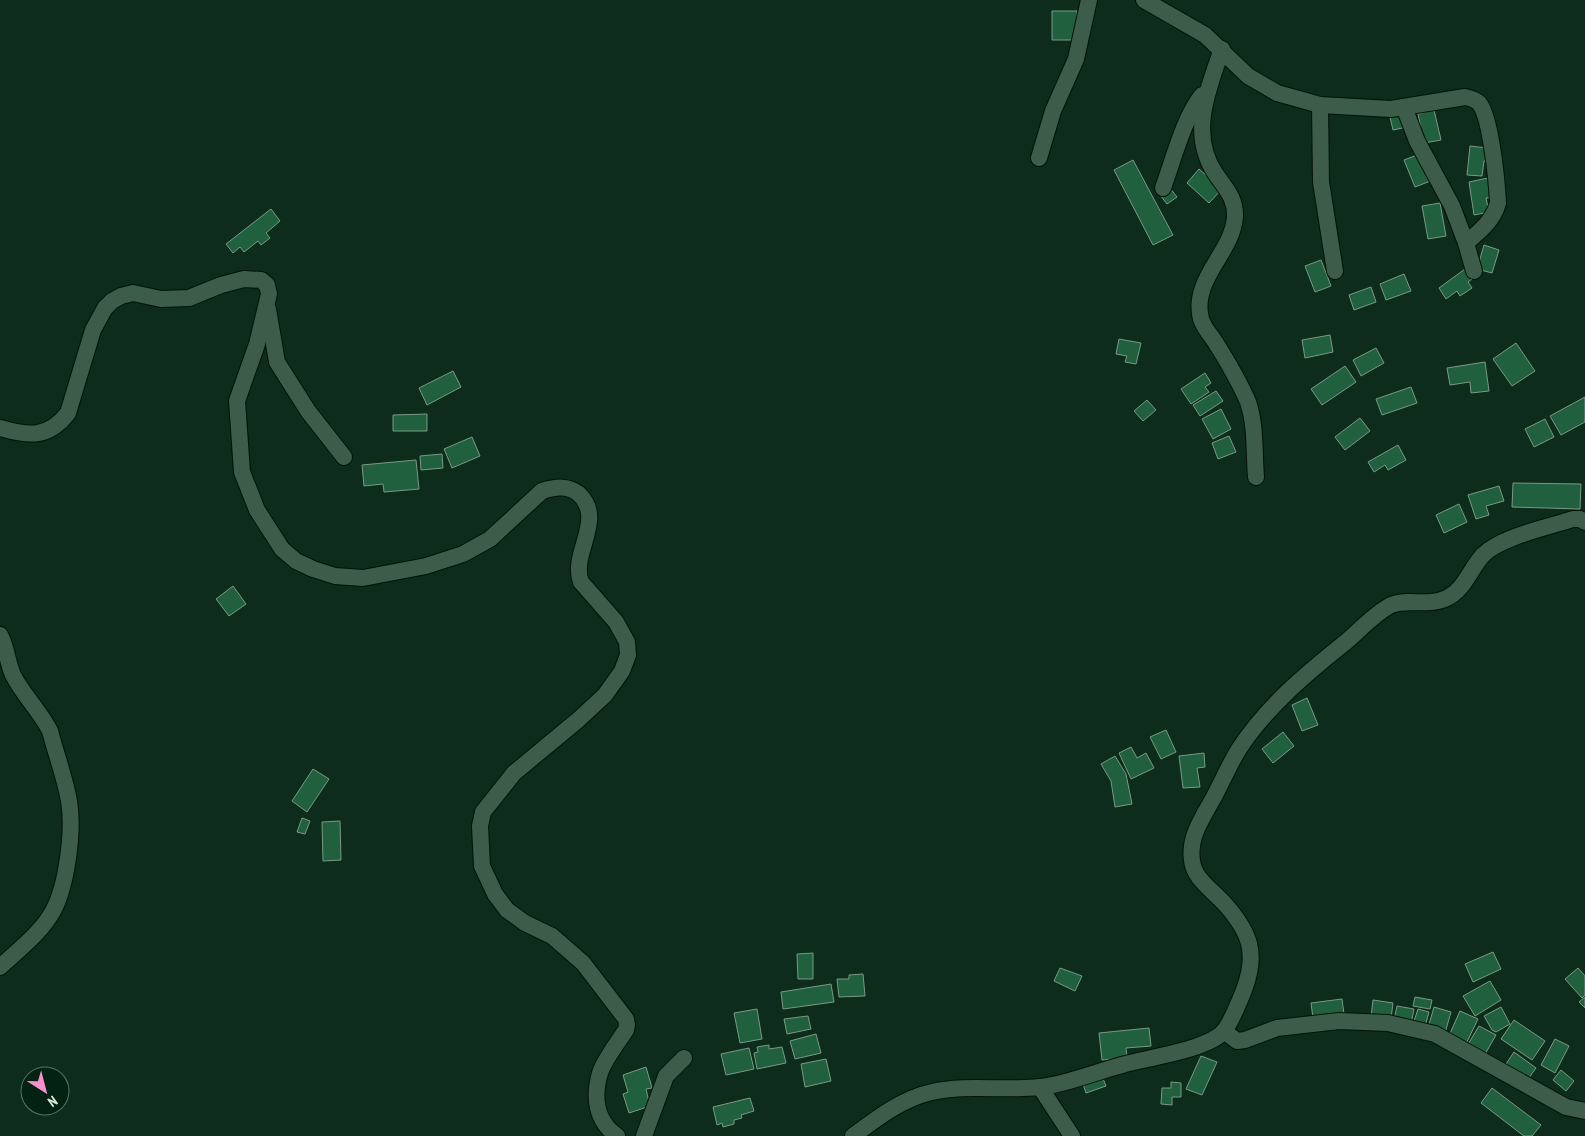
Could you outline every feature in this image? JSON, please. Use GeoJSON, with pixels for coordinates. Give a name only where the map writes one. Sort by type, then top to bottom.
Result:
{"type":"FeatureCollection","features":[{"type":"Feature","properties":{"kind":"street"},"geometry":{"type":"LineString","coordinates":[[1039,158],[1053,111],[1076,59],[1089,0]]}},
{"type":"Feature","properties":{"kind":"street"},"geometry":{"type":"LineString","coordinates":[[1144,0],[1205,34],[1248,76],[1277,94],[1320,106],[1391,109],[1465,97],[1473,99],[1483,111],[1488,126],[1498,203],[1490,221],[1466,243]]}},
{"type":"Feature","properties":{"kind":"street"},"geometry":{"type":"LineString","coordinates":[[1222,49],[1208,88],[1202,117],[1201,139],[1206,157],[1214,172],[1234,200],[1235,215],[1233,228],[1226,244],[1206,278],[1200,306],[1202,320],[1218,345],[1247,402],[1253,431],[1256,478]]}},
{"type":"Feature","properties":{"kind":"street"},"geometry":{"type":"LineString","coordinates":[[1163,188],[1195,106],[1208,88]]}},
{"type":"Feature","properties":{"kind":"street"},"geometry":{"type":"LineString","coordinates":[[1320,106],[1321,182],[1335,271]]}},
{"type":"Feature","properties":{"kind":"street"},"geometry":{"type":"LineString","coordinates":[[1404,107],[1417,141],[1452,206],[1474,270]]}},
{"type":"Feature","properties":{"kind":"street"},"geometry":{"type":"LineString","coordinates":[[0,428],[23,434],[37,434],[60,423],[68,413],[92,330],[105,308],[120,296],[138,293],[161,299],[188,298],[221,285],[244,279],[261,280],[267,285],[269,294],[267,305],[257,344],[237,401],[242,472],[257,510],[282,549],[296,561],[335,576],[363,578],[426,566],[463,554],[490,539],[542,491],[552,488],[568,488],[584,499],[588,511],[588,532],[578,569],[578,576],[581,582],[616,622],[626,642],[628,656],[622,671],[605,695],[514,773],[483,812],[480,826],[480,849],[482,866],[494,894],[507,910],[525,923],[552,936],[584,963],[626,1019],[626,1030],[600,1072],[597,1090],[596,1106],[600,1119],[617,1136]]}},
{"type":"Feature","properties":{"kind":"street"},"geometry":{"type":"LineString","coordinates":[[267,305],[277,362],[308,411],[344,457]]}},
{"type":"Feature","properties":{"kind":"street"},"geometry":{"type":"LineString","coordinates":[[852,1136],[898,1106],[932,1092],[1040,1087],[1075,1080],[1122,1064],[1187,1049],[1210,1041],[1224,1031],[1249,975],[1252,954],[1239,922],[1223,902],[1201,882],[1196,873],[1192,863],[1192,845],[1202,820],[1239,750],[1274,704],[1313,667],[1376,615],[1397,603],[1432,602],[1449,597],[1465,582],[1483,555],[1511,539],[1573,519],[1580,519],[1585,522]]}},
{"type":"Feature","properties":{"kind":"street"},"geometry":{"type":"LineString","coordinates":[[0,634],[14,677],[50,731],[69,802],[70,823],[68,857],[60,896],[42,926],[0,967]]}},
{"type":"Feature","properties":{"kind":"street"},"geometry":{"type":"LineString","coordinates":[[1224,1031],[1237,1041],[1245,1040],[1277,1028],[1339,1021],[1388,1023],[1435,1034],[1566,1107],[1585,1111]]}},
{"type":"Feature","properties":{"kind":"street"},"geometry":{"type":"LineString","coordinates":[[644,1136],[666,1076],[684,1058]]}},
{"type":"Feature","properties":{"kind":"street"},"geometry":{"type":"LineString","coordinates":[[1040,1087],[1072,1136]]}},
{"type":"Feature","properties":{"kind":"building"},"geometry":{"type":"Polygon","coordinates":[[[1052,11],[1077,11],[1078,40],[1052,40],[1052,11]]]}},
{"type":"Feature","properties":{"kind":"building"},"geometry":{"type":"Polygon","coordinates":[[[1434,110],[1441,140],[1424,143],[1418,114],[1434,110]]]}},
{"type":"Feature","properties":{"kind":"building"},"geometry":{"type":"Polygon","coordinates":[[[1404,114],[1407,127],[1393,130],[1390,117],[1404,114]]]}},
{"type":"Feature","properties":{"kind":"building"},"geometry":{"type":"Polygon","coordinates":[[[1470,146],[1488,148],[1487,161],[1484,161],[1482,176],[1467,175],[1470,146]]]}},
{"type":"Feature","properties":{"kind":"building"},"geometry":{"type":"Polygon","coordinates":[[[1417,155],[1433,180],[1415,187],[1404,160],[1417,155]]]}},
{"type":"Feature","properties":{"kind":"building"},"geometry":{"type":"Polygon","coordinates":[[[1133,160],[1173,235],[1153,245],[1114,170],[1133,160]]]}},
{"type":"Feature","properties":{"kind":"building"},"geometry":{"type":"Polygon","coordinates":[[[1199,169],[1222,189],[1209,203],[1187,183],[1199,169]]]}},
{"type":"Feature","properties":{"kind":"building"},"geometry":{"type":"Polygon","coordinates":[[[1488,178],[1491,198],[1486,198],[1489,212],[1474,215],[1469,182],[1488,178]]]}},
{"type":"Feature","properties":{"kind":"building"},"geometry":{"type":"Polygon","coordinates":[[[1169,187],[1177,197],[1167,204],[1160,195],[1169,187]]]}},
{"type":"Feature","properties":{"kind":"building"},"geometry":{"type":"Polygon","coordinates":[[[1440,203],[1446,236],[1428,239],[1422,206],[1440,203]]]}},
{"type":"Feature","properties":{"kind":"building"},"geometry":{"type":"Polygon","coordinates":[[[271,209],[280,221],[266,233],[270,238],[261,245],[258,241],[244,252],[240,247],[233,253],[226,244],[271,209]]]}},
{"type":"Feature","properties":{"kind":"building"},"geometry":{"type":"Polygon","coordinates":[[[1484,245],[1499,250],[1492,273],[1477,269],[1484,245]]]}},
{"type":"Feature","properties":{"kind":"building"},"geometry":{"type":"Polygon","coordinates":[[[1321,260],[1331,286],[1315,292],[1305,266],[1321,260]]]}},
{"type":"Feature","properties":{"kind":"building"},"geometry":{"type":"Polygon","coordinates":[[[1465,269],[1472,279],[1468,282],[1472,288],[1460,296],[1457,291],[1446,299],[1439,288],[1465,269]]]}},
{"type":"Feature","properties":{"kind":"building"},"geometry":{"type":"Polygon","coordinates":[[[1404,274],[1411,291],[1386,300],[1380,284],[1404,274]]]}},
{"type":"Feature","properties":{"kind":"building"},"geometry":{"type":"Polygon","coordinates":[[[1371,287],[1376,302],[1354,310],[1349,295],[1371,287]]]}},
{"type":"Feature","properties":{"kind":"building"},"geometry":{"type":"Polygon","coordinates":[[[1330,335],[1333,352],[1305,358],[1302,340],[1330,335]]]}},
{"type":"Feature","properties":{"kind":"building"},"geometry":{"type":"Polygon","coordinates":[[[1119,339],[1141,343],[1136,364],[1125,362],[1127,356],[1116,354],[1119,339]]]}},
{"type":"Feature","properties":{"kind":"building"},"geometry":{"type":"Polygon","coordinates":[[[1516,343],[1535,371],[1512,386],[1493,359],[1516,343]]]}},
{"type":"Feature","properties":{"kind":"building"},"geometry":{"type":"Polygon","coordinates":[[[1376,348],[1384,363],[1361,376],[1353,360],[1376,348]]]}},
{"type":"Feature","properties":{"kind":"building"},"geometry":{"type":"Polygon","coordinates":[[[1485,362],[1489,391],[1471,393],[1470,382],[1450,385],[1447,368],[1485,362]]]}},
{"type":"Feature","properties":{"kind":"building"},"geometry":{"type":"Polygon","coordinates":[[[1345,366],[1356,382],[1322,405],[1311,389],[1345,366]]]}},
{"type":"Feature","properties":{"kind":"building"},"geometry":{"type":"Polygon","coordinates":[[[453,371],[461,387],[427,405],[419,388],[453,371]]]}},
{"type":"Feature","properties":{"kind":"building"},"geometry":{"type":"Polygon","coordinates":[[[1205,373],[1211,383],[1205,387],[1209,392],[1191,404],[1181,389],[1205,373]]]}},
{"type":"Feature","properties":{"kind":"building"},"geometry":{"type":"Polygon","coordinates":[[[1411,387],[1417,403],[1382,415],[1376,399],[1411,387]]]}},
{"type":"Feature","properties":{"kind":"building"},"geometry":{"type":"Polygon","coordinates":[[[1216,391],[1223,401],[1200,416],[1193,405],[1216,391]]]}},
{"type":"Feature","properties":{"kind":"building"},"geometry":{"type":"Polygon","coordinates":[[[1585,397],[1585,422],[1561,435],[1550,416],[1585,397]]]}},
{"type":"Feature","properties":{"kind":"building"},"geometry":{"type":"Polygon","coordinates":[[[1147,400],[1156,410],[1143,421],[1134,411],[1147,400]]]}},
{"type":"Feature","properties":{"kind":"building"},"geometry":{"type":"Polygon","coordinates":[[[1221,409],[1231,429],[1213,439],[1202,419],[1221,409]]]}},
{"type":"Feature","properties":{"kind":"building"},"geometry":{"type":"Polygon","coordinates":[[[427,414],[427,431],[393,431],[393,415],[427,414]]]}},
{"type":"Feature","properties":{"kind":"building"},"geometry":{"type":"Polygon","coordinates":[[[1360,418],[1370,431],[1345,450],[1335,437],[1360,418]]]}},
{"type":"Feature","properties":{"kind":"building"},"geometry":{"type":"Polygon","coordinates":[[[1545,419],[1554,437],[1534,447],[1525,429],[1545,419]]]}},
{"type":"Feature","properties":{"kind":"building"},"geometry":{"type":"Polygon","coordinates":[[[1229,436],[1236,452],[1218,459],[1212,443],[1229,436]]]}},
{"type":"Feature","properties":{"kind":"building"},"geometry":{"type":"Polygon","coordinates":[[[472,437],[480,456],[452,468],[444,449],[472,437]]]}},
{"type":"Feature","properties":{"kind":"building"},"geometry":{"type":"Polygon","coordinates":[[[1398,445],[1406,460],[1388,470],[1385,465],[1374,472],[1368,462],[1398,445]]]}},
{"type":"Feature","properties":{"kind":"building"},"geometry":{"type":"Polygon","coordinates":[[[442,454],[443,468],[421,470],[420,456],[442,454]]]}},
{"type":"Feature","properties":{"kind":"building"},"geometry":{"type":"Polygon","coordinates":[[[416,460],[419,489],[384,492],[383,484],[364,486],[362,465],[416,460]]]}},
{"type":"Feature","properties":{"kind":"building"},"geometry":{"type":"Polygon","coordinates":[[[1513,483],[1581,484],[1580,509],[1512,507],[1513,483]]]}},
{"type":"Feature","properties":{"kind":"building"},"geometry":{"type":"Polygon","coordinates":[[[1499,486],[1504,501],[1486,506],[1489,515],[1476,519],[1468,495],[1499,486]]]}},
{"type":"Feature","properties":{"kind":"building"},"geometry":{"type":"Polygon","coordinates":[[[1459,504],[1467,522],[1444,533],[1436,515],[1459,504]]]}},
{"type":"Feature","properties":{"kind":"building"},"geometry":{"type":"Polygon","coordinates":[[[233,586],[246,604],[229,616],[216,599],[233,586]]]}},
{"type":"Feature","properties":{"kind":"building"},"geometry":{"type":"Polygon","coordinates":[[[1307,698],[1318,725],[1302,731],[1292,705],[1307,698]]]}},
{"type":"Feature","properties":{"kind":"building"},"geometry":{"type":"Polygon","coordinates":[[[1166,730],[1176,752],[1161,759],[1150,737],[1166,730]]]}},
{"type":"Feature","properties":{"kind":"building"},"geometry":{"type":"Polygon","coordinates":[[[1283,732],[1294,746],[1273,763],[1262,749],[1283,732]]]}},
{"type":"Feature","properties":{"kind":"building"},"geometry":{"type":"Polygon","coordinates":[[[1131,747],[1137,758],[1146,753],[1154,768],[1131,779],[1119,753],[1131,747]]]}},
{"type":"Feature","properties":{"kind":"building"},"geometry":{"type":"Polygon","coordinates":[[[1204,753],[1205,767],[1197,768],[1200,787],[1183,788],[1179,756],[1204,753]]]}},
{"type":"Feature","properties":{"kind":"building"},"geometry":{"type":"Polygon","coordinates":[[[1115,756],[1126,774],[1132,804],[1115,807],[1111,781],[1101,764],[1115,756]]]}},
{"type":"Feature","properties":{"kind":"building"},"geometry":{"type":"Polygon","coordinates":[[[313,769],[329,779],[307,812],[292,801],[313,769]]]}},
{"type":"Feature","properties":{"kind":"building"},"geometry":{"type":"Polygon","coordinates":[[[302,818],[310,821],[305,834],[297,832],[302,818]]]}},
{"type":"Feature","properties":{"kind":"building"},"geometry":{"type":"Polygon","coordinates":[[[340,821],[341,860],[323,861],[322,822],[340,821]]]}},
{"type":"Feature","properties":{"kind":"building"},"geometry":{"type":"Polygon","coordinates":[[[1493,952],[1501,969],[1473,982],[1465,964],[1493,952]]]}},
{"type":"Feature","properties":{"kind":"building"},"geometry":{"type":"Polygon","coordinates":[[[813,953],[813,979],[798,979],[797,954],[813,953]]]}},
{"type":"Feature","properties":{"kind":"building"},"geometry":{"type":"Polygon","coordinates":[[[1060,968],[1082,976],[1075,991],[1054,981],[1060,968]]]}},
{"type":"Feature","properties":{"kind":"building"},"geometry":{"type":"Polygon","coordinates":[[[1578,968],[1585,976],[1585,995],[1582,998],[1565,979],[1578,968]]]}},
{"type":"Feature","properties":{"kind":"building"},"geometry":{"type":"Polygon","coordinates":[[[863,974],[865,996],[839,997],[837,979],[849,979],[849,975],[863,974]]]}},
{"type":"Feature","properties":{"kind":"building"},"geometry":{"type":"Polygon","coordinates":[[[1490,981],[1501,1000],[1475,1016],[1463,996],[1490,981]]]}},
{"type":"Feature","properties":{"kind":"building"},"geometry":{"type":"Polygon","coordinates":[[[831,984],[834,1002],[783,1009],[781,992],[831,984]]]}},
{"type":"Feature","properties":{"kind":"building"},"geometry":{"type":"Polygon","coordinates":[[[1415,997],[1432,1000],[1430,1009],[1413,1006],[1415,997]]]}},
{"type":"Feature","properties":{"kind":"building"},"geometry":{"type":"Polygon","coordinates":[[[1585,997],[1585,1008],[1579,1002],[1585,997]]]}},
{"type":"Feature","properties":{"kind":"building"},"geometry":{"type":"Polygon","coordinates":[[[1342,999],[1344,1014],[1313,1018],[1311,1003],[1342,999]]]}},
{"type":"Feature","properties":{"kind":"building"},"geometry":{"type":"Polygon","coordinates":[[[1373,1000],[1393,1003],[1391,1019],[1371,1017],[1373,1000]]]}},
{"type":"Feature","properties":{"kind":"building"},"geometry":{"type":"Polygon","coordinates":[[[1397,1006],[1414,1009],[1411,1024],[1394,1020],[1397,1006]]]}},
{"type":"Feature","properties":{"kind":"building"},"geometry":{"type":"Polygon","coordinates":[[[1434,1007],[1451,1012],[1445,1033],[1428,1028],[1434,1007]]]}},
{"type":"Feature","properties":{"kind":"building"},"geometry":{"type":"Polygon","coordinates":[[[1501,1007],[1510,1024],[1496,1032],[1492,1030],[1484,1016],[1501,1007]]]}},
{"type":"Feature","properties":{"kind":"building"},"geometry":{"type":"Polygon","coordinates":[[[757,1009],[762,1039],[740,1043],[734,1013],[757,1009]]]}},
{"type":"Feature","properties":{"kind":"building"},"geometry":{"type":"Polygon","coordinates":[[[1418,1009],[1429,1012],[1425,1027],[1413,1024],[1418,1009]]]}},
{"type":"Feature","properties":{"kind":"building"},"geometry":{"type":"Polygon","coordinates":[[[1460,1011],[1478,1019],[1465,1046],[1448,1038],[1460,1011]]]}},
{"type":"Feature","properties":{"kind":"building"},"geometry":{"type":"Polygon","coordinates":[[[808,1016],[811,1029],[787,1034],[784,1019],[808,1016]]]}},
{"type":"Feature","properties":{"kind":"building"},"geometry":{"type":"Polygon","coordinates":[[[1514,1020],[1545,1041],[1532,1060],[1501,1039],[1514,1020]]]}},
{"type":"Feature","properties":{"kind":"building"},"geometry":{"type":"Polygon","coordinates":[[[1479,1026],[1496,1035],[1484,1056],[1467,1046],[1479,1026]]]}},
{"type":"Feature","properties":{"kind":"building"},"geometry":{"type":"Polygon","coordinates":[[[1149,1028],[1151,1046],[1126,1048],[1127,1058],[1102,1060],[1099,1033],[1149,1028]]]}},
{"type":"Feature","properties":{"kind":"building"},"geometry":{"type":"Polygon","coordinates":[[[816,1034],[821,1053],[795,1059],[790,1041],[816,1034]]]}},
{"type":"Feature","properties":{"kind":"building"},"geometry":{"type":"Polygon","coordinates":[[[1555,1039],[1569,1046],[1555,1073],[1541,1065],[1555,1039]]]}},
{"type":"Feature","properties":{"kind":"building"},"geometry":{"type":"Polygon","coordinates":[[[769,1045],[769,1049],[782,1047],[786,1063],[757,1069],[754,1053],[758,1052],[757,1047],[769,1045]]]}},
{"type":"Feature","properties":{"kind":"building"},"geometry":{"type":"Polygon","coordinates":[[[749,1048],[754,1069],[726,1075],[721,1054],[749,1048]]]}},
{"type":"Feature","properties":{"kind":"building"},"geometry":{"type":"Polygon","coordinates":[[[1514,1052],[1536,1068],[1526,1082],[1504,1067],[1514,1052]]]}},
{"type":"Feature","properties":{"kind":"building"},"geometry":{"type":"Polygon","coordinates":[[[1201,1056],[1217,1062],[1202,1095],[1186,1089],[1201,1056]]]}},
{"type":"Feature","properties":{"kind":"building"},"geometry":{"type":"Polygon","coordinates":[[[826,1059],[831,1081],[805,1087],[801,1064],[826,1059]]]}},
{"type":"Feature","properties":{"kind":"building"},"geometry":{"type":"Polygon","coordinates":[[[646,1067],[652,1088],[646,1089],[650,1106],[629,1113],[623,1094],[628,1092],[623,1075],[646,1067]]]}},
{"type":"Feature","properties":{"kind":"building"},"geometry":{"type":"Polygon","coordinates":[[[1561,1070],[1574,1081],[1566,1091],[1553,1080],[1561,1070]]]}},
{"type":"Feature","properties":{"kind":"building"},"geometry":{"type":"Polygon","coordinates":[[[1102,1076],[1106,1086],[1086,1093],[1083,1084],[1102,1076]]]}},
{"type":"Feature","properties":{"kind":"building"},"geometry":{"type":"Polygon","coordinates":[[[1171,1082],[1181,1083],[1181,1097],[1172,1097],[1172,1105],[1161,1104],[1162,1088],[1171,1088],[1171,1082]]]}},
{"type":"Feature","properties":{"kind":"building"},"geometry":{"type":"Polygon","coordinates":[[[1492,1088],[1541,1125],[1532,1136],[1524,1136],[1481,1103],[1492,1088]]]}},
{"type":"Feature","properties":{"kind":"building"},"geometry":{"type":"Polygon","coordinates":[[[750,1098],[754,1111],[741,1115],[742,1118],[734,1120],[734,1124],[723,1127],[722,1123],[717,1125],[713,1107],[750,1098]]]}}]}
